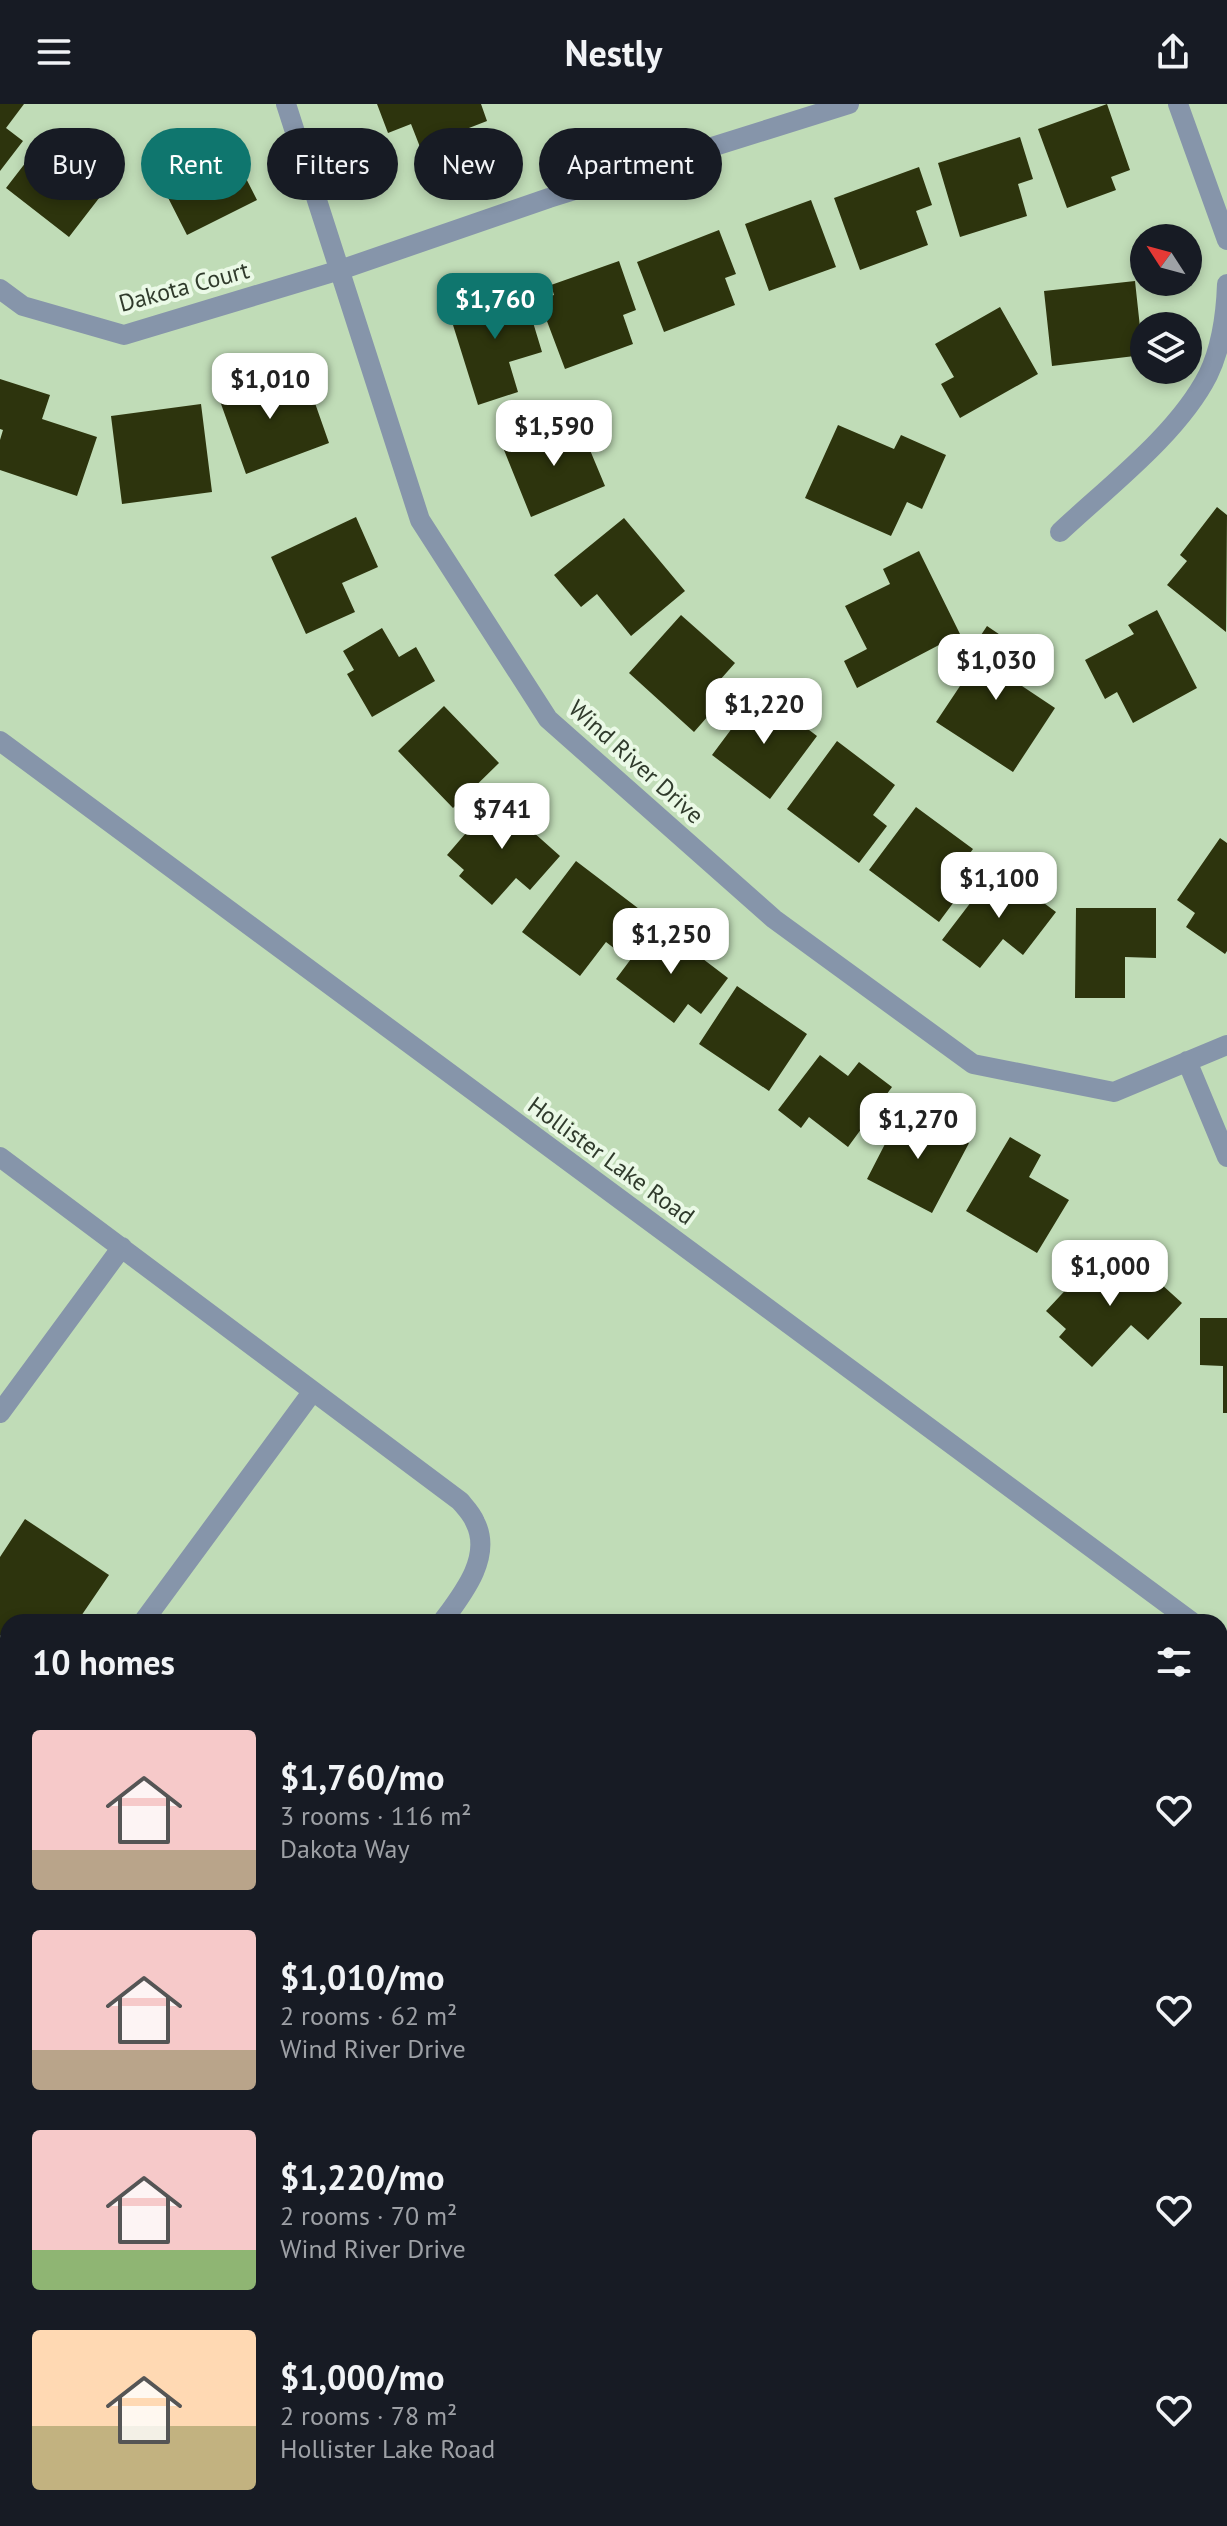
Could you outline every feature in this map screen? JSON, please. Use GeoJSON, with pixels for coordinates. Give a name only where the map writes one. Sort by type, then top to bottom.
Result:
{"type":"FeatureCollection","features":[{"type":"Feature","properties":{"kind":"street","name":"Wind River Drive"},"geometry":{"type":"LineString","coordinates":[[286,104],[420,520],[548,719],[774,919],[973,1064],[1114,1092],[1227,1045]]}},
{"type":"Feature","properties":{"kind":"street","name":"Dakota Court"},"geometry":{"type":"LineString","coordinates":[[0,289],[23,306],[124,335],[340,270],[549,198],[849,104]]}},
{"type":"Feature","properties":{"kind":"street"},"geometry":{"type":"LineString","coordinates":[[1178,104],[1227,240]]}},
{"type":"Feature","properties":{"kind":"street"},"geometry":{"type":"LineString","coordinates":[[1060,532],[1174,425],[1208,373],[1226,313],[1227,284]]}},
{"type":"Feature","properties":{"kind":"street","name":"Hollister Lake Road"},"geometry":{"type":"LineString","coordinates":[[0,741],[1181,1614]]}},
{"type":"Feature","properties":{"kind":"street"},"geometry":{"type":"LineString","coordinates":[[1187,1061],[1227,1157]]}},
{"type":"Feature","properties":{"kind":"street"},"geometry":{"type":"LineString","coordinates":[[0,1157],[460,1501],[476,1523],[480,1545],[475,1572],[448,1614]]}},
{"type":"Feature","properties":{"kind":"street"},"geometry":{"type":"LineString","coordinates":[[0,1413],[122,1247]]}},
{"type":"Feature","properties":{"kind":"street"},"geometry":{"type":"LineString","coordinates":[[149,1614],[313,1391]]}},
{"type":"Feature","properties":{"kind":"building"},"geometry":{"type":"Polygon","coordinates":[[[0,104],[24,104],[6,128],[23,141],[0,171],[0,104]]]}},
{"type":"Feature","properties":{"kind":"building"},"geometry":{"type":"Polygon","coordinates":[[[377,104],[481,104],[487,121],[469,128],[414,128],[414,132],[411,124],[398,129],[386,128],[377,104]]]}},
{"type":"Feature","properties":{"kind":"building"},"geometry":{"type":"Polygon","coordinates":[[[1107,104],[1130,170],[1111,177],[1116,190],[1067,208],[1038,129],[1107,104]]]}},
{"type":"Feature","properties":{"kind":"building"},"geometry":{"type":"Polygon","coordinates":[[[1020,137],[1033,179],[1018,184],[1027,216],[960,237],[938,163],[1020,137]]]}},
{"type":"Feature","properties":{"kind":"building"},"geometry":{"type":"Polygon","coordinates":[[[24,165],[24,200],[98,200],[69,237],[6,188],[24,165]]]}},
{"type":"Feature","properties":{"kind":"building"},"geometry":{"type":"Polygon","coordinates":[[[919,167],[932,205],[916,211],[928,245],[860,270],[834,198],[919,167]]]}},
{"type":"Feature","properties":{"kind":"building"},"geometry":{"type":"Polygon","coordinates":[[[251,188],[257,200],[187,235],[169,200],[251,200],[251,188]]]}},
{"type":"Feature","properties":{"kind":"building"},"geometry":{"type":"Polygon","coordinates":[[[811,200],[836,267],[769,291],[745,224],[811,200]]]}},
{"type":"Feature","properties":{"kind":"building"},"geometry":{"type":"Polygon","coordinates":[[[719,230],[736,274],[725,278],[735,305],[664,332],[637,262],[719,230]]]}},
{"type":"Feature","properties":{"kind":"building"},"geometry":{"type":"Polygon","coordinates":[[[619,261],[636,310],[623,315],[633,344],[565,369],[539,300],[554,295],[551,285],[619,261]]]}},
{"type":"Feature","properties":{"kind":"building"},"geometry":{"type":"Polygon","coordinates":[[[1130,282],[1130,296],[1137,296],[1138,312],[1130,312],[1130,357],[1052,366],[1044,291],[1130,282]]]}},
{"type":"Feature","properties":{"kind":"building"},"geometry":{"type":"Polygon","coordinates":[[[522,286],[542,352],[509,362],[518,392],[478,405],[448,309],[522,286]]]}},
{"type":"Feature","properties":{"kind":"building"},"geometry":{"type":"Polygon","coordinates":[[[1000,307],[1038,374],[960,418],[941,384],[954,377],[935,344],[1000,307]]]}},
{"type":"Feature","properties":{"kind":"building"},"geometry":{"type":"Polygon","coordinates":[[[266,368],[277,398],[309,386],[329,443],[246,474],[215,387],[266,368]]]}},
{"type":"Feature","properties":{"kind":"building"},"geometry":{"type":"Polygon","coordinates":[[[0,379],[50,395],[42,419],[97,437],[77,496],[0,470],[3,430],[0,429],[0,379]]]}},
{"type":"Feature","properties":{"kind":"building"},"geometry":{"type":"Polygon","coordinates":[[[201,404],[212,492],[122,504],[111,416],[201,404]]]}},
{"type":"Feature","properties":{"kind":"building"},"geometry":{"type":"Polygon","coordinates":[[[577,419],[605,486],[531,517],[504,450],[577,419]]]}},
{"type":"Feature","properties":{"kind":"building"},"geometry":{"type":"Polygon","coordinates":[[[838,425],[894,449],[901,435],[946,455],[922,509],[907,502],[891,536],[805,498],[838,425]]]}},
{"type":"Feature","properties":{"kind":"building"},"geometry":{"type":"Polygon","coordinates":[[[1217,507],[1227,515],[1226,632],[1167,585],[1187,561],[1180,555],[1217,507]]]}},
{"type":"Feature","properties":{"kind":"building"},"geometry":{"type":"Polygon","coordinates":[[[356,517],[378,567],[342,583],[355,612],[306,634],[271,557],[356,517]]]}},
{"type":"Feature","properties":{"kind":"building"},"geometry":{"type":"Polygon","coordinates":[[[624,518],[685,591],[631,636],[597,594],[581,607],[554,575],[624,518]]]}},
{"type":"Feature","properties":{"kind":"building"},"geometry":{"type":"Polygon","coordinates":[[[919,551],[960,634],[857,688],[844,661],[867,649],[845,606],[890,584],[883,569],[919,551]]]}},
{"type":"Feature","properties":{"kind":"building"},"geometry":{"type":"Polygon","coordinates":[[[1157,610],[1197,688],[1133,723],[1117,692],[1105,699],[1085,660],[1134,634],[1128,625],[1157,610]]]}},
{"type":"Feature","properties":{"kind":"building"},"geometry":{"type":"Polygon","coordinates":[[[681,615],[735,663],[712,689],[723,699],[694,732],[629,673],[681,615]]]}},
{"type":"Feature","properties":{"kind":"building"},"geometry":{"type":"Polygon","coordinates":[[[987,626],[1033,657],[1016,682],[1055,708],[1013,772],[936,722],[970,671],[961,665],[987,626]]]}},
{"type":"Feature","properties":{"kind":"building"},"geometry":{"type":"Polygon","coordinates":[[[382,628],[399,657],[416,647],[435,681],[372,717],[347,674],[354,670],[343,651],[382,628]]]}},
{"type":"Feature","properties":{"kind":"building"},"geometry":{"type":"Polygon","coordinates":[[[759,692],[817,736],[770,799],[712,755],[759,692]]]}},
{"type":"Feature","properties":{"kind":"building"},"geometry":{"type":"Polygon","coordinates":[[[444,706],[499,763],[453,808],[398,751],[444,706]]]}},
{"type":"Feature","properties":{"kind":"building"},"geometry":{"type":"Polygon","coordinates":[[[837,741],[895,785],[873,815],[887,826],[859,863],[787,809],[837,741]]]}},
{"type":"Feature","properties":{"kind":"building"},"geometry":{"type":"Polygon","coordinates":[[[503,790],[530,815],[523,823],[560,856],[530,890],[516,878],[492,905],[459,876],[464,870],[447,855],[503,790]]]}},
{"type":"Feature","properties":{"kind":"building"},"geometry":{"type":"Polygon","coordinates":[[[916,807],[973,849],[955,874],[968,883],[939,922],[869,870],[916,807]]]}},
{"type":"Feature","properties":{"kind":"building"},"geometry":{"type":"Polygon","coordinates":[[[1220,838],[1227,843],[1225,954],[1186,927],[1195,913],[1177,900],[1220,838]]]}},
{"type":"Feature","properties":{"kind":"building"},"geometry":{"type":"Polygon","coordinates":[[[576,861],[647,915],[619,952],[606,942],[580,976],[522,932],[576,861]]]}},
{"type":"Feature","properties":{"kind":"building"},"geometry":{"type":"Polygon","coordinates":[[[997,868],[1056,912],[1023,955],[1003,939],[980,968],[942,940],[997,868]]]}},
{"type":"Feature","properties":{"kind":"building"},"geometry":{"type":"Polygon","coordinates":[[[1076,908],[1156,908],[1156,958],[1125,957],[1125,998],[1075,998],[1076,908]]]}},
{"type":"Feature","properties":{"kind":"building"},"geometry":{"type":"Polygon","coordinates":[[[657,924],[728,978],[701,1014],[688,1004],[674,1023],[616,979],[657,924]]]}},
{"type":"Feature","properties":{"kind":"building"},"geometry":{"type":"Polygon","coordinates":[[[737,986],[807,1034],[769,1091],[699,1044],[737,986]]]}},
{"type":"Feature","properties":{"kind":"building"},"geometry":{"type":"Polygon","coordinates":[[[820,1055],[848,1076],[859,1062],[892,1087],[848,1147],[809,1117],[801,1128],[778,1110],[820,1055]]]}},
{"type":"Feature","properties":{"kind":"building"},"geometry":{"type":"Polygon","coordinates":[[[903,1109],[969,1143],[932,1213],[867,1179],[903,1109]]]}},
{"type":"Feature","properties":{"kind":"building"},"geometry":{"type":"Polygon","coordinates":[[[1010,1137],[1041,1155],[1029,1177],[1069,1200],[1037,1253],[966,1211],[1010,1137]]]}},
{"type":"Feature","properties":{"kind":"building"},"geometry":{"type":"Polygon","coordinates":[[[1100,1253],[1126,1278],[1139,1264],[1182,1303],[1148,1340],[1131,1325],[1092,1367],[1059,1337],[1066,1329],[1046,1311],[1100,1253]]]}},
{"type":"Feature","properties":{"kind":"building"},"geometry":{"type":"Polygon","coordinates":[[[1200,1318],[1227,1318],[1227,1413],[1223,1413],[1223,1366],[1200,1365],[1200,1318]]]}},
{"type":"Feature","properties":{"kind":"building"},"geometry":{"type":"Polygon","coordinates":[[[25,1519],[109,1575],[82,1614],[0,1614],[0,1557],[25,1519]]]}}]}
